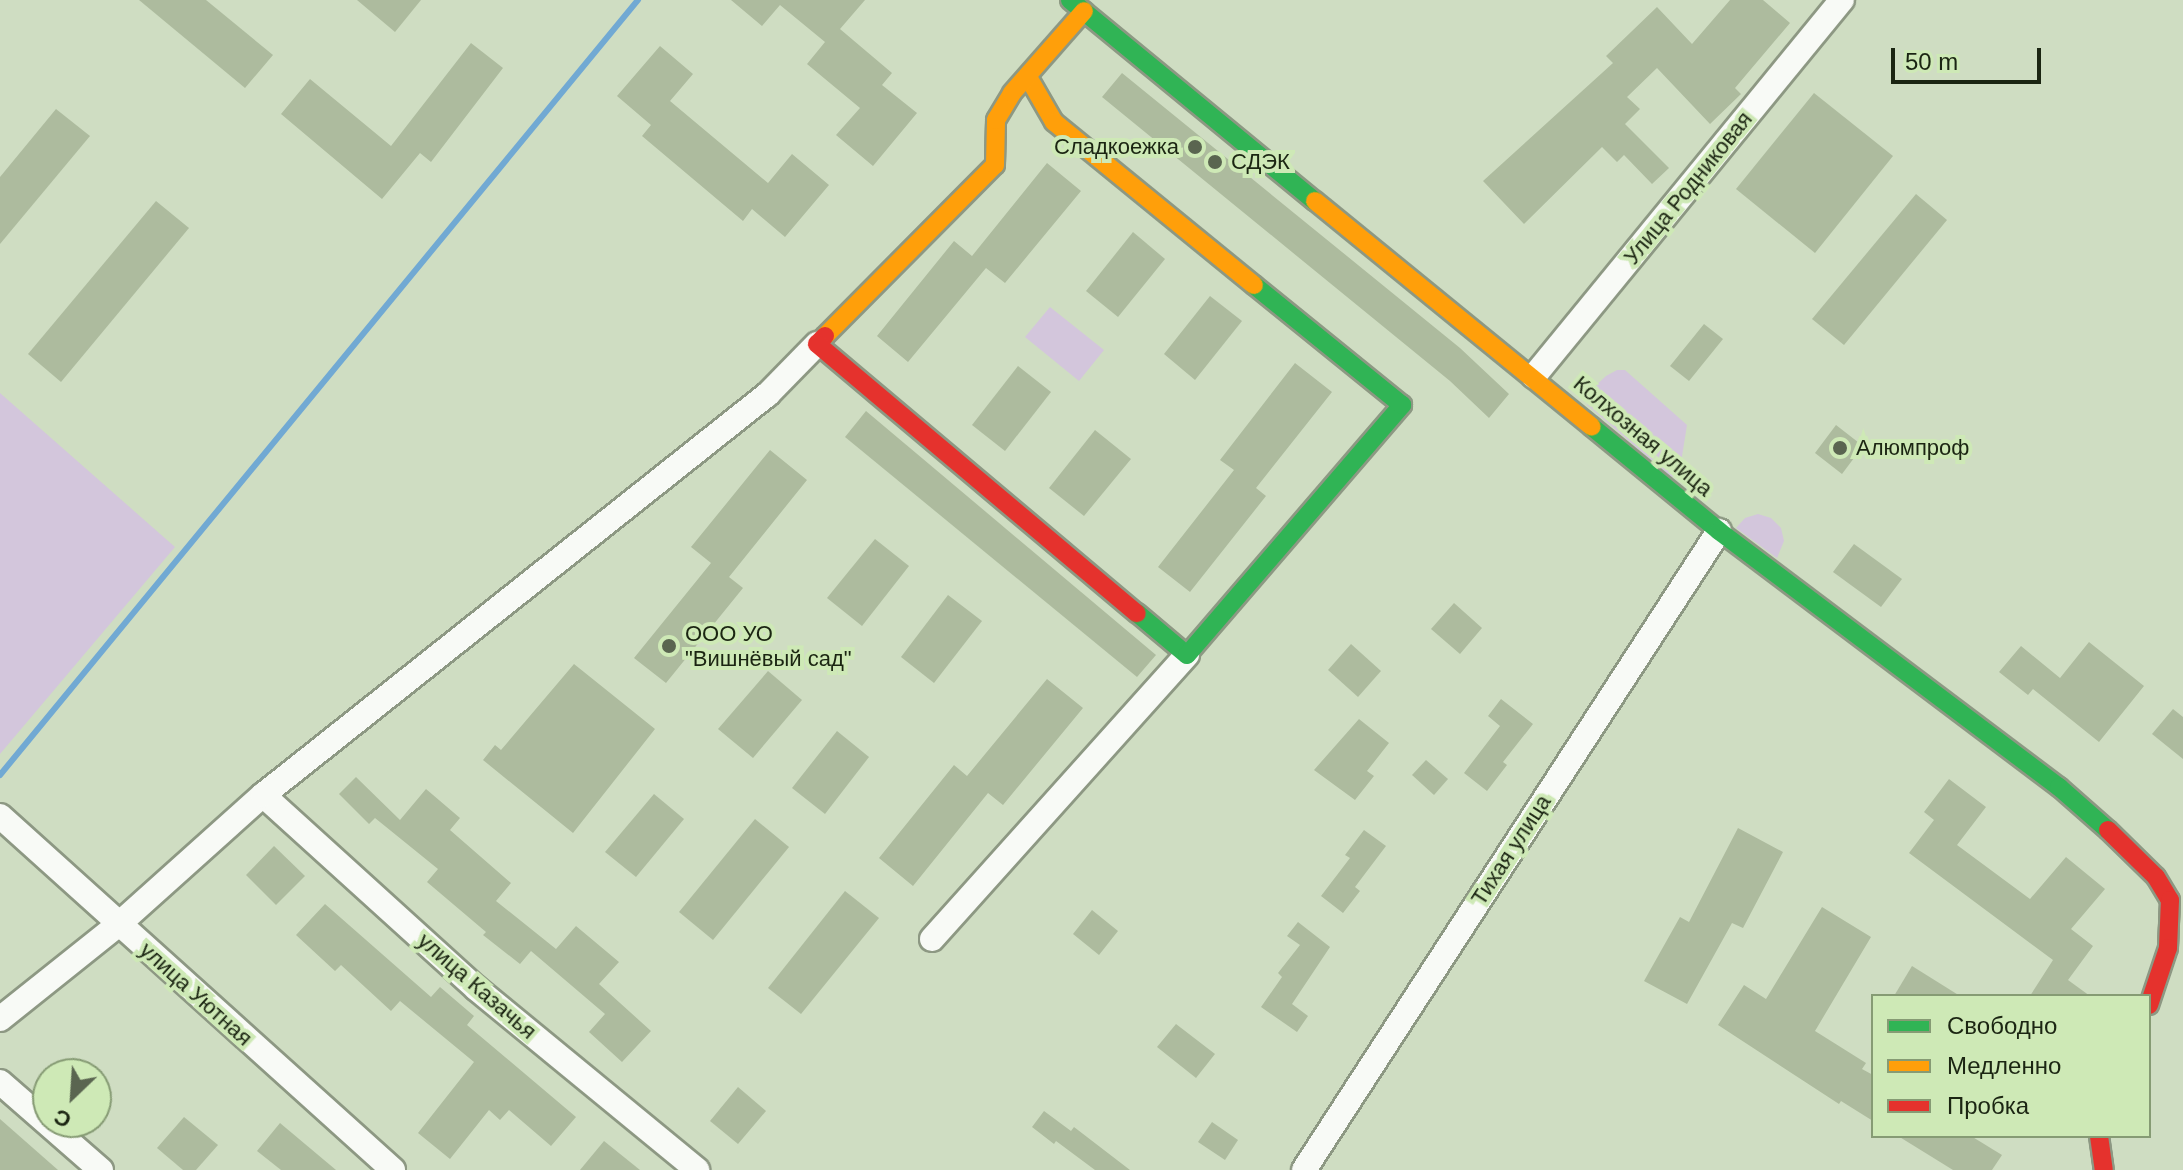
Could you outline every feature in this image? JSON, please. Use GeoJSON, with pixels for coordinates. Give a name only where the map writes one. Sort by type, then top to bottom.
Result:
{"type":"FeatureCollection","features":[{"type":"Feature","properties":{"kind":"street","name":"Улица Родниковая"},"geometry":{"type":"LineString","coordinates":[[1534,376],[1842,0]]}},
{"type":"Feature","properties":{"kind":"street","name":"Колхозная улица"},"geometry":{"type":"LineString","coordinates":[[1077,5],[1534,376],[1719,531],[2059,787],[2129,848],[2176,901]]}},
{"type":"Feature","properties":{"kind":"street"},"geometry":{"type":"LineString","coordinates":[[0,1019],[119,924],[263,795],[519,596],[768,394],[995,165],[996,120],[1012,93],[1028,77],[1077,5]]}},
{"type":"Feature","properties":{"kind":"street"},"geometry":{"type":"LineString","coordinates":[[932,939],[1187,655],[1402,405],[1054,122],[1028,77]]}},
{"type":"Feature","properties":{"kind":"street"},"geometry":{"type":"LineString","coordinates":[[817,344],[1187,655]]}},
{"type":"Feature","properties":{"kind":"street","name":"Тихая улица"},"geometry":{"type":"LineString","coordinates":[[1304,1170],[1719,531]]}},
{"type":"Feature","properties":{"kind":"street","name":"улица Казачья"},"geometry":{"type":"LineString","coordinates":[[263,795],[477,989],[697,1170]]}},
{"type":"Feature","properties":{"kind":"street","name":"улица Уютная"},"geometry":{"type":"LineString","coordinates":[[0,816],[393,1170]]}},
{"type":"Feature","properties":{"kind":"street"},"geometry":{"type":"LineString","coordinates":[[2151,999],[2168,948],[2176,901]]}},
{"type":"Feature","properties":{"kind":"street"},"geometry":{"type":"LineString","coordinates":[[0,1082],[101,1170]]}},
{"type":"Feature","properties":{"kind":"street"},"geometry":{"type":"LineString","coordinates":[[2099,1138],[2104,1170]]}},
{"type":"Feature","properties":{"kind":"shaded area"},"geometry":{"type":"Polygon","coordinates":[[[1050,307],[1104,350],[1079,381],[1025,337],[1050,307]]]}},
{"type":"Feature","properties":{"kind":"shaded area"},"geometry":{"type":"Polygon","coordinates":[[[1617,370],[1625,370],[1687,425],[1679,475],[1671,477],[1587,405],[1590,391],[1617,370]]]}},
{"type":"Feature","properties":{"kind":"shaded area"},"geometry":{"type":"Polygon","coordinates":[[[0,393],[175,547],[0,754],[0,393]]]}},
{"type":"Feature","properties":{"kind":"shaded area"},"geometry":{"type":"Polygon","coordinates":[[[1758,514],[1771,518],[1781,528],[1784,541],[1777,558],[1736,528],[1745,518],[1758,514]]]}},
{"type":"Feature","properties":{"kind":"building"},"geometry":{"type":"Polygon","coordinates":[[[139,0],[206,0],[273,55],[245,88],[139,0]]]}},
{"type":"Feature","properties":{"kind":"building"},"geometry":{"type":"Polygon","coordinates":[[[357,0],[421,0],[395,32],[357,0]]]}},
{"type":"Feature","properties":{"kind":"building"},"geometry":{"type":"Polygon","coordinates":[[[731,0],[865,0],[840,29],[892,73],[882,85],[917,113],[873,166],[836,135],[860,108],[807,64],[825,42],[780,5],[762,26],[731,0]]]}},
{"type":"Feature","properties":{"kind":"building"},"geometry":{"type":"Polygon","coordinates":[[[1730,0],[1763,0],[1790,23],[1735,88],[1741,94],[1710,124],[1657,68],[1627,97],[1640,109],[1625,124],[1669,168],[1652,184],[1624,155],[1617,162],[1602,147],[1524,224],[1483,181],[1613,63],[1606,56],[1657,7],[1692,44],[1730,0]]]}},
{"type":"Feature","properties":{"kind":"building"},"geometry":{"type":"Polygon","coordinates":[[[471,43],[503,68],[431,162],[420,153],[382,199],[281,114],[310,79],[391,146],[471,43]]]}},
{"type":"Feature","properties":{"kind":"building"},"geometry":{"type":"Polygon","coordinates":[[[660,46],[693,74],[670,101],[768,183],[792,154],[829,185],[785,237],[752,209],[743,221],[642,136],[651,125],[617,96],[660,46]]]}},
{"type":"Feature","properties":{"kind":"building"},"geometry":{"type":"Polygon","coordinates":[[[1122,73],[1460,348],[1509,394],[1489,418],[1450,381],[1102,97],[1122,73]]]}},
{"type":"Feature","properties":{"kind":"building"},"geometry":{"type":"Polygon","coordinates":[[[1814,93],[1893,156],[1815,253],[1736,189],[1814,93]]]}},
{"type":"Feature","properties":{"kind":"building"},"geometry":{"type":"Polygon","coordinates":[[[56,109],[90,136],[0,244],[0,177],[56,109]]]}},
{"type":"Feature","properties":{"kind":"building"},"geometry":{"type":"Polygon","coordinates":[[[1047,163],[1081,191],[1005,283],[986,268],[908,362],[877,336],[954,241],[972,256],[1047,163]]]}},
{"type":"Feature","properties":{"kind":"building"},"geometry":{"type":"Polygon","coordinates":[[[1916,194],[1947,220],[1844,345],[1812,319],[1916,194]]]}},
{"type":"Feature","properties":{"kind":"building"},"geometry":{"type":"Polygon","coordinates":[[[156,201],[189,228],[61,382],[28,354],[156,201]]]}},
{"type":"Feature","properties":{"kind":"building"},"geometry":{"type":"Polygon","coordinates":[[[1133,232],[1165,259],[1118,317],[1086,291],[1133,232]]]}},
{"type":"Feature","properties":{"kind":"building"},"geometry":{"type":"Polygon","coordinates":[[[1210,296],[1242,321],[1195,380],[1164,354],[1210,296]]]}},
{"type":"Feature","properties":{"kind":"building"},"geometry":{"type":"Polygon","coordinates":[[[1704,324],[1723,339],[1689,381],[1670,366],[1704,324]]]}},
{"type":"Feature","properties":{"kind":"building"},"geometry":{"type":"Polygon","coordinates":[[[1295,363],[1332,392],[1256,488],[1266,496],[1190,592],[1158,567],[1234,470],[1220,460],[1295,363]]]}},
{"type":"Feature","properties":{"kind":"building"},"geometry":{"type":"Polygon","coordinates":[[[1018,366],[1051,392],[1005,451],[972,425],[1018,366]]]}},
{"type":"Feature","properties":{"kind":"building"},"geometry":{"type":"Polygon","coordinates":[[[866,411],[1156,655],[1137,677],[845,437],[866,411]]]}},
{"type":"Feature","properties":{"kind":"building"},"geometry":{"type":"Polygon","coordinates":[[[1836,425],[1863,446],[1842,474],[1815,453],[1836,425]]]}},
{"type":"Feature","properties":{"kind":"building"},"geometry":{"type":"Polygon","coordinates":[[[1095,430],[1131,459],[1084,516],[1049,488],[1095,430]]]}},
{"type":"Feature","properties":{"kind":"building"},"geometry":{"type":"Polygon","coordinates":[[[770,450],[807,480],[729,577],[743,588],[666,683],[634,658],[711,563],[691,547],[770,450]]]}},
{"type":"Feature","properties":{"kind":"building"},"geometry":{"type":"Polygon","coordinates":[[[875,539],[909,566],[862,626],[827,598],[875,539]]]}},
{"type":"Feature","properties":{"kind":"building"},"geometry":{"type":"Polygon","coordinates":[[[1854,544],[1902,579],[1881,607],[1833,572],[1854,544]]]}},
{"type":"Feature","properties":{"kind":"building"},"geometry":{"type":"Polygon","coordinates":[[[948,595],[982,621],[934,683],[901,657],[948,595]]]}},
{"type":"Feature","properties":{"kind":"building"},"geometry":{"type":"Polygon","coordinates":[[[1454,603],[1482,628],[1460,654],[1431,629],[1454,603]]]}},
{"type":"Feature","properties":{"kind":"building"},"geometry":{"type":"Polygon","coordinates":[[[2089,642],[2144,686],[2099,742],[2033,689],[2028,695],[1999,672],[2021,646],[2060,678],[2089,642]]]}},
{"type":"Feature","properties":{"kind":"building"},"geometry":{"type":"Polygon","coordinates":[[[1351,644],[1381,671],[1358,697],[1328,670],[1351,644]]]}},
{"type":"Feature","properties":{"kind":"building"},"geometry":{"type":"Polygon","coordinates":[[[574,664],[655,729],[573,833],[483,760],[495,745],[501,750],[574,664]]]}},
{"type":"Feature","properties":{"kind":"building"},"geometry":{"type":"Polygon","coordinates":[[[768,671],[802,700],[753,758],[718,729],[768,671]]]}},
{"type":"Feature","properties":{"kind":"building"},"geometry":{"type":"Polygon","coordinates":[[[1047,679],[1083,708],[1003,805],[988,793],[913,886],[879,858],[954,765],[967,776],[1047,679]]]}},
{"type":"Feature","properties":{"kind":"building"},"geometry":{"type":"Polygon","coordinates":[[[1501,699],[1533,724],[1503,762],[1507,765],[1487,791],[1464,773],[1500,726],[1488,716],[1501,699]]]}},
{"type":"Feature","properties":{"kind":"building"},"geometry":{"type":"Polygon","coordinates":[[[2173,709],[2183,717],[2183,759],[2152,734],[2173,709]]]}},
{"type":"Feature","properties":{"kind":"building"},"geometry":{"type":"Polygon","coordinates":[[[1359,719],[1389,743],[1367,771],[1374,776],[1355,800],[1314,770],[1359,719]]]}},
{"type":"Feature","properties":{"kind":"building"},"geometry":{"type":"Polygon","coordinates":[[[837,731],[869,757],[825,814],[792,788],[837,731]]]}},
{"type":"Feature","properties":{"kind":"building"},"geometry":{"type":"Polygon","coordinates":[[[1426,760],[1448,779],[1434,795],[1412,775],[1426,760]]]}},
{"type":"Feature","properties":{"kind":"building"},"geometry":{"type":"Polygon","coordinates":[[[356,777],[400,820],[426,789],[460,818],[450,830],[511,883],[496,901],[556,949],[576,926],[619,962],[599,984],[651,1031],[622,1062],[589,1032],[605,1014],[531,951],[520,964],[483,935],[486,932],[427,882],[438,869],[375,818],[369,824],[339,794],[356,777]]]}},
{"type":"Feature","properties":{"kind":"building"},"geometry":{"type":"Polygon","coordinates":[[[1949,779],[1986,807],[1957,845],[2030,899],[2066,857],[2105,889],[2071,929],[2093,946],[2068,980],[2087,994],[2031,994],[2053,960],[1909,853],[1934,820],[1924,812],[1949,779]]]}},
{"type":"Feature","properties":{"kind":"building"},"geometry":{"type":"Polygon","coordinates":[[[654,794],[684,819],[636,877],[605,852],[654,794]]]}},
{"type":"Feature","properties":{"kind":"building"},"geometry":{"type":"Polygon","coordinates":[[[755,819],[789,847],[713,940],[679,912],[755,819]]]}},
{"type":"Feature","properties":{"kind":"building"},"geometry":{"type":"Polygon","coordinates":[[[1738,828],[1783,852],[1743,928],[1732,923],[1687,1004],[1644,981],[1680,917],[1689,922],[1738,828]]]}},
{"type":"Feature","properties":{"kind":"building"},"geometry":{"type":"Polygon","coordinates":[[[1364,830],[1386,846],[1355,887],[1360,891],[1343,913],[1321,896],[1350,858],[1345,855],[1364,830]]]}},
{"type":"Feature","properties":{"kind":"building"},"geometry":{"type":"Polygon","coordinates":[[[274,846],[305,876],[276,905],[246,875],[274,846]]]}},
{"type":"Feature","properties":{"kind":"building"},"geometry":{"type":"Polygon","coordinates":[[[845,891],[879,918],[801,1014],[768,988],[845,891]]]}},
{"type":"Feature","properties":{"kind":"building"},"geometry":{"type":"Polygon","coordinates":[[[325,904],[431,997],[440,987],[474,1016],[467,1025],[576,1117],[551,1146],[509,1110],[500,1120],[489,1110],[450,1159],[418,1133],[474,1062],[400,1001],[391,1011],[341,965],[335,971],[296,935],[325,904]]]}},
{"type":"Feature","properties":{"kind":"building"},"geometry":{"type":"Polygon","coordinates":[[[1822,907],[1871,937],[1815,1031],[1866,1063],[1862,1069],[1871,1074],[1871,1120],[1841,1101],[1839,1104],[1718,1025],[1744,985],[1766,999],[1822,907]]]}},
{"type":"Feature","properties":{"kind":"building"},"geometry":{"type":"Polygon","coordinates":[[[1092,910],[1118,931],[1099,955],[1073,934],[1092,910]]]}},
{"type":"Feature","properties":{"kind":"building"},"geometry":{"type":"Polygon","coordinates":[[[1298,922],[1330,947],[1292,1004],[1308,1016],[1297,1032],[1261,1007],[1282,977],[1278,973],[1300,945],[1287,936],[1298,922]]]}},
{"type":"Feature","properties":{"kind":"building"},"geometry":{"type":"Polygon","coordinates":[[[1912,966],[1957,994],[1895,994],[1912,966]]]}},
{"type":"Feature","properties":{"kind":"building"},"geometry":{"type":"Polygon","coordinates":[[[1176,1024],[1215,1054],[1196,1078],[1157,1047],[1176,1024]]]}},
{"type":"Feature","properties":{"kind":"building"},"geometry":{"type":"Polygon","coordinates":[[[738,1087],[766,1111],[738,1144],[710,1121],[738,1087]]]}},
{"type":"Feature","properties":{"kind":"building"},"geometry":{"type":"Polygon","coordinates":[[[1044,1111],[1071,1131],[1074,1127],[1130,1170],[1095,1170],[1056,1141],[1054,1144],[1032,1127],[1044,1111]]]}},
{"type":"Feature","properties":{"kind":"building"},"geometry":{"type":"Polygon","coordinates":[[[184,1117],[218,1145],[196,1170],[183,1170],[157,1148],[184,1117]]]}},
{"type":"Feature","properties":{"kind":"building"},"geometry":{"type":"Polygon","coordinates":[[[0,1119],[58,1170],[0,1170],[0,1119]]]}},
{"type":"Feature","properties":{"kind":"building"},"geometry":{"type":"Polygon","coordinates":[[[1212,1122],[1238,1140],[1225,1160],[1198,1142],[1212,1122]]]}},
{"type":"Feature","properties":{"kind":"building"},"geometry":{"type":"Polygon","coordinates":[[[280,1123],[336,1170],[281,1170],[257,1151],[280,1123]]]}},
{"type":"Feature","properties":{"kind":"building"},"geometry":{"type":"Polygon","coordinates":[[[1901,1138],[1974,1138],[2002,1155],[1992,1170],[1953,1170],[1901,1138]]]}},
{"type":"Feature","properties":{"kind":"building"},"geometry":{"type":"Polygon","coordinates":[[[604,1141],[640,1170],[580,1170],[604,1141]]]}},
{"type":"Feature","properties":{"kind":"waterway"},"geometry":{"type":"LineString","coordinates":[[0,775],[638,0]]}},
{"type":"Feature","properties":{"kind":"traffic: fast"},"geometry":{"type":"LineString","coordinates":[[1070,0],[1315,201]]}},
{"type":"Feature","properties":{"kind":"traffic: fast"},"geometry":{"type":"LineString","coordinates":[[1137,613],[1187,655],[1402,405],[1254,285]]}},
{"type":"Feature","properties":{"kind":"traffic: fast"},"geometry":{"type":"LineString","coordinates":[[1592,427],[1719,531],[2059,787],[2108,830]]}},
{"type":"Feature","properties":{"kind":"traffic: slow"},"geometry":{"type":"LineString","coordinates":[[825,336],[995,165],[996,120],[1012,93],[1084,11]]}},
{"type":"Feature","properties":{"kind":"traffic: slow"},"geometry":{"type":"LineString","coordinates":[[1028,77],[1054,122],[1254,285]]}},
{"type":"Feature","properties":{"kind":"traffic: slow"},"geometry":{"type":"LineString","coordinates":[[1315,201],[1592,427]]}},
{"type":"Feature","properties":{"kind":"traffic: jam"},"geometry":{"type":"LineString","coordinates":[[825,336],[817,344],[1137,613]]}},
{"type":"Feature","properties":{"kind":"traffic: jam"},"geometry":{"type":"LineString","coordinates":[[2108,830],[2156,877],[2170,900],[2168,948],[2151,999]]}},
{"type":"Feature","properties":{"kind":"traffic: jam"},"geometry":{"type":"LineString","coordinates":[[2099,1138],[2104,1170]]}},
{"type":"Feature","properties":{"kind":"place","name":"Сладкоежка"},"geometry":{"type":"Point","coordinates":[1195,147]}},
{"type":"Feature","properties":{"kind":"place","name":"СДЭК"},"geometry":{"type":"Point","coordinates":[1215,162]}},
{"type":"Feature","properties":{"kind":"place","name":"Алюмпроф"},"geometry":{"type":"Point","coordinates":[1840,448]}},
{"type":"Feature","properties":{"kind":"place","name":"ООО УО \"Вишнёвый сад\""},"geometry":{"type":"Point","coordinates":[669,646]}}]}
